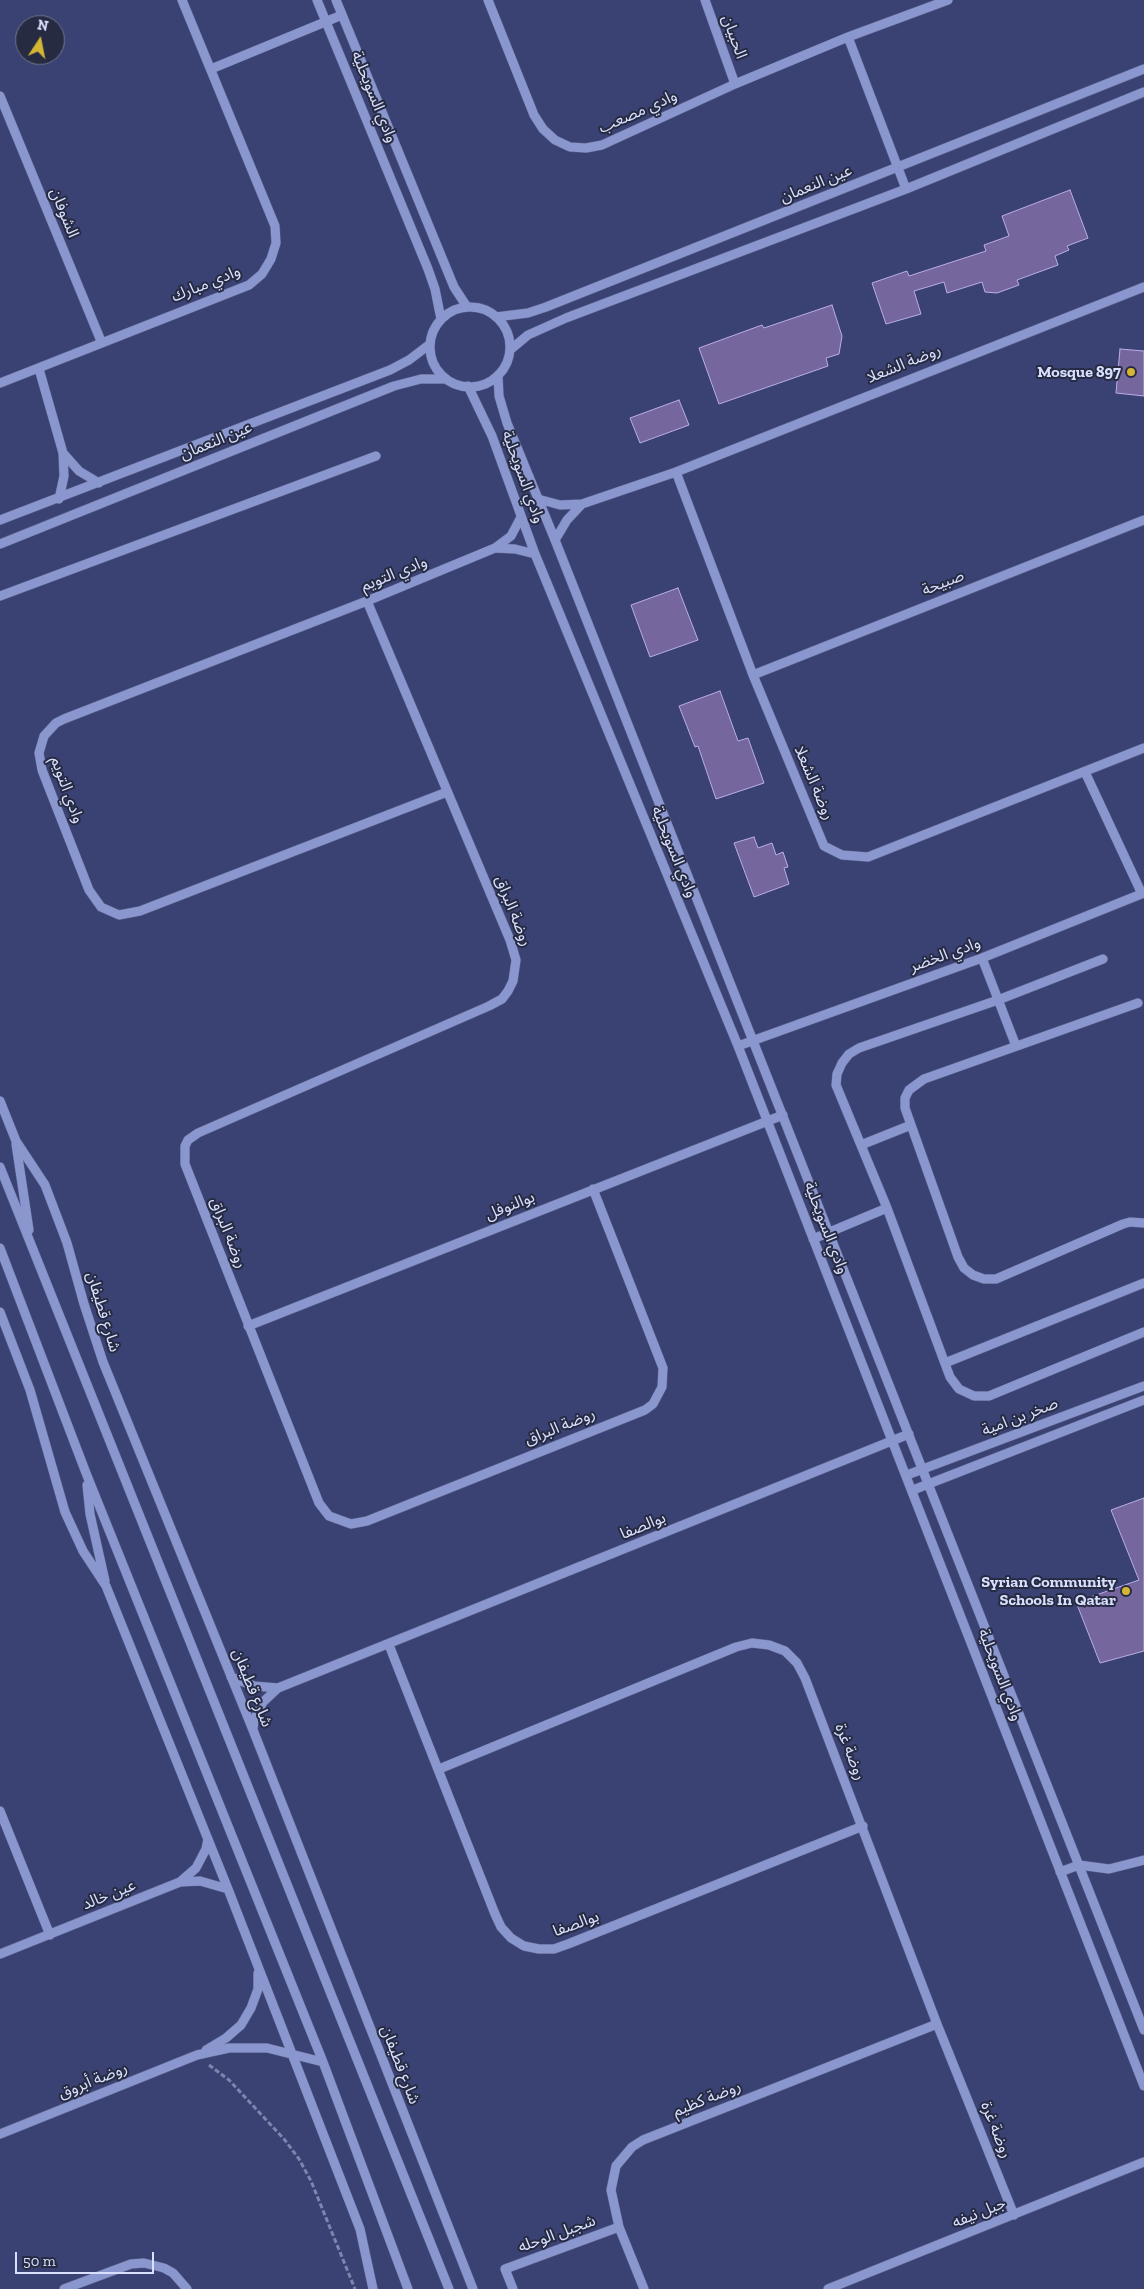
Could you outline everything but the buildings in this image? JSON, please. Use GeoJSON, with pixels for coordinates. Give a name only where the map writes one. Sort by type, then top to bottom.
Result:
{"type":"FeatureCollection","features":[{"type":"Feature","properties":{"kind":"street","name":"وادي مبارك"},"geometry":{"type":"LineString","coordinates":[[0,383],[249,285],[262,274],[271,259],[276,243],[275,226],[182,0]]}},
{"type":"Feature","properties":{"kind":"street","name":"وادي السويحلية"},"geometry":{"type":"LineString","coordinates":[[318,0],[428,269],[435,289],[441,319]]}},
{"type":"Feature","properties":{"kind":"street","name":"وادي السويحلية"},"geometry":{"type":"LineString","coordinates":[[336,0],[454,287],[467,307]]}},
{"type":"Feature","properties":{"kind":"street","name":"وادي مصعب"},"geometry":{"type":"LineString","coordinates":[[488,0],[534,115],[543,129],[555,140],[570,147],[586,148],[602,145],[735,84],[931,3],[948,0]]}},
{"type":"Feature","properties":{"kind":"street","name":"الحبيان"},"geometry":{"type":"LineString","coordinates":[[705,0],[735,84]]}},
{"type":"Feature","properties":{"kind":"street"},"geometry":{"type":"LineString","coordinates":[[210,68],[342,14]]}},
{"type":"Feature","properties":{"kind":"street"},"geometry":{"type":"LineString","coordinates":[[848,37],[906,189]]}},
{"type":"Feature","properties":{"kind":"street","name":"عين النعمان"},"geometry":{"type":"LineString","coordinates":[[496,317],[528,313],[546,307],[1144,69]]}},
{"type":"Feature","properties":{"kind":"street"},"geometry":{"type":"LineString","coordinates":[[510,350],[505,329],[496,317],[477,308],[467,307],[448,313],[441,319],[435,326],[430,344],[434,364],[446,379],[468,386],[485,384],[504,368],[510,350],[528,335],[566,318],[906,189],[1144,92]]}},
{"type":"Feature","properties":{"kind":"street","name":"الشوفان"},"geometry":{"type":"LineString","coordinates":[[0,96],[101,342]]}},
{"type":"Feature","properties":{"kind":"street","name":"روضة الشعلا"},"geometry":{"type":"LineString","coordinates":[[538,499],[560,505],[582,504],[676,472],[1144,287]]}},
{"type":"Feature","properties":{"kind":"street","name":"عين النعمان"},"geometry":{"type":"LineString","coordinates":[[0,520],[59,499],[390,370],[409,360],[430,344]]}},
{"type":"Feature","properties":{"kind":"street"},"geometry":{"type":"LineString","coordinates":[[39,369],[63,453],[64,476],[59,499]]}},
{"type":"Feature","properties":{"kind":"street","name":"وادي السويحلية"},"geometry":{"type":"LineString","coordinates":[[498,374],[499,396],[502,408],[754,1040],[1144,2030]]}},
{"type":"Feature","properties":{"kind":"street","name":"عين النعمان"},"geometry":{"type":"LineString","coordinates":[[0,544],[394,386],[421,379],[446,379]]}},
{"type":"Feature","properties":{"kind":"street","name":"وادي السويحلية"},"geometry":{"type":"LineString","coordinates":[[468,386],[492,436],[535,554],[738,1046],[1144,2086]]}},
{"type":"Feature","properties":{"kind":"street"},"geometry":{"type":"LineString","coordinates":[[63,453],[79,471],[99,483]]}},
{"type":"Feature","properties":{"kind":"street"},"geometry":{"type":"LineString","coordinates":[[0,596],[376,456]]}},
{"type":"Feature","properties":{"kind":"street","name":"روضة الشعلا"},"geometry":{"type":"LineString","coordinates":[[676,472],[753,675],[824,846],[842,855],[868,857],[1144,748]]}},
{"type":"Feature","properties":{"kind":"street","name":"روضة الشعلا"},"geometry":{"type":"LineString","coordinates":[[555,540],[567,520],[582,504]]}},
{"type":"Feature","properties":{"kind":"street","name":"وادي التويم"},"geometry":{"type":"LineString","coordinates":[[447,792],[130,914],[120,915],[100,907],[89,890],[39,762],[40,744],[49,729],[64,719],[367,601],[495,548],[511,536],[521,517]]}},
{"type":"Feature","properties":{"kind":"street","name":"صبيحة"},"geometry":{"type":"LineString","coordinates":[[753,675],[1144,520]]}},
{"type":"Feature","properties":{"kind":"street","name":"وادي التويم"},"geometry":{"type":"LineString","coordinates":[[495,548],[515,549],[535,554]]}},
{"type":"Feature","properties":{"kind":"street","name":"روضة البراق"},"geometry":{"type":"LineString","coordinates":[[367,601],[514,950],[516,960],[513,981],[502,999],[489,1006],[198,1133],[188,1140],[183,1152],[185,1164],[248,1326],[323,1510],[335,1520],[351,1524],[376,1517],[645,1410],[659,1396],[662,1387],[663,1368],[593,1189]]}},
{"type":"Feature","properties":{"kind":"street"},"geometry":{"type":"LineString","coordinates":[[1085,772],[1143,893]]}},
{"type":"Feature","properties":{"kind":"street","name":"وادي الخضر"},"geometry":{"type":"LineString","coordinates":[[738,1046],[982,958],[1143,893]]}},
{"type":"Feature","properties":{"kind":"street"},"geometry":{"type":"LineString","coordinates":[[982,958],[1016,1046]]}},
{"type":"Feature","properties":{"kind":"street"},"geometry":{"type":"LineString","coordinates":[[1103,959],[998,1000],[859,1048],[849,1054],[837,1074],[836,1086],[887,1208],[950,1377],[960,1390],[981,1397],[1144,1332]]}},
{"type":"Feature","properties":{"kind":"street"},"geometry":{"type":"LineString","coordinates":[[1138,1003],[916,1083],[909,1090],[905,1098],[905,1108],[958,1257],[964,1268],[973,1275],[984,1279],[996,1279],[1123,1224],[1130,1222],[1144,1223]]}},
{"type":"Feature","properties":{"kind":"street","name":"شارع قطيفان"},"geometry":{"type":"LineString","coordinates":[[0,1101],[16,1141],[45,1185],[67,1243],[103,1362],[253,1730],[473,2289]]}},
{"type":"Feature","properties":{"kind":"street","name":"بوالنوفل"},"geometry":{"type":"LineString","coordinates":[[248,1326],[783,1115]]}},
{"type":"Feature","properties":{"kind":"street"},"geometry":{"type":"LineString","coordinates":[[862,1146],[911,1125]]}},
{"type":"Feature","properties":{"kind":"street"},"geometry":{"type":"LineString","coordinates":[[16,1141],[31,1245]]}},
{"type":"Feature","properties":{"kind":"street"},"geometry":{"type":"LineString","coordinates":[[0,1167],[449,2289]]}},
{"type":"Feature","properties":{"kind":"street"},"geometry":{"type":"LineString","coordinates":[[814,1239],[887,1208]]}},
{"type":"Feature","properties":{"kind":"street"},"geometry":{"type":"LineString","coordinates":[[0,1248],[86,1473],[323,2062],[408,2289]]}},
{"type":"Feature","properties":{"kind":"street"},"geometry":{"type":"LineString","coordinates":[[945,1363],[1144,1282]]}},
{"type":"Feature","properties":{"kind":"street"},"geometry":{"type":"LineString","coordinates":[[0,1312],[30,1390],[65,1512],[83,1551],[106,1586]]}},
{"type":"Feature","properties":{"kind":"street","name":"صخر بن امية"},"geometry":{"type":"LineString","coordinates":[[907,1475],[1144,1386]]}},
{"type":"Feature","properties":{"kind":"street","name":"صخر بن امية"},"geometry":{"type":"LineString","coordinates":[[912,1490],[1144,1400]]}},
{"type":"Feature","properties":{"kind":"street","name":"بوالصفا"},"geometry":{"type":"LineString","coordinates":[[253,1730],[254,1720],[263,1702],[278,1688],[389,1645],[909,1434]]}},
{"type":"Feature","properties":{"kind":"street"},"geometry":{"type":"LineString","coordinates":[[86,1473],[90,1514],[106,1586],[208,1838],[360,2229],[373,2289]]}},
{"type":"Feature","properties":{"kind":"street","name":"روضة غرة"},"geometry":{"type":"LineString","coordinates":[[439,1769],[736,1647],[752,1643],[769,1644],[785,1651],[797,1663],[805,1678],[937,2024],[1014,2215]]}},
{"type":"Feature","properties":{"kind":"street","name":"بوالصفا"},"geometry":{"type":"LineString","coordinates":[[389,1645],[501,1927],[511,1938],[524,1946],[554,1949],[863,1826]]}},
{"type":"Feature","properties":{"kind":"street","name":"بوالصفا"},"geometry":{"type":"LineString","coordinates":[[231,1677],[254,1686],[278,1688]]}},
{"type":"Feature","properties":{"kind":"street"},"geometry":{"type":"LineString","coordinates":[[0,1811],[50,1935]]}},
{"type":"Feature","properties":{"kind":"street","name":"عين خالد"},"geometry":{"type":"LineString","coordinates":[[180,1882],[199,1863],[208,1838]]}},
{"type":"Feature","properties":{"kind":"street"},"geometry":{"type":"LineString","coordinates":[[1060,1872],[1079,1864],[1109,1869],[1144,1860]]}},
{"type":"Feature","properties":{"kind":"street","name":"عين خالد"},"geometry":{"type":"LineString","coordinates":[[0,1954],[180,1882],[200,1881],[228,1889]]}},
{"type":"Feature","properties":{"kind":"street","name":"روضة أبروق"},"geometry":{"type":"LineString","coordinates":[[0,2134],[197,2055],[226,2038],[240,2025],[252,2008],[258,1989],[258,1969]]}},
{"type":"Feature","properties":{"kind":"street","name":"روضة كظيم"},"geometry":{"type":"LineString","coordinates":[[644,2289],[619,2227],[612,2203],[612,2178],[623,2155],[632,2146],[937,2024]]}},
{"type":"Feature","properties":{"kind":"street","name":"روضة أبروق"},"geometry":{"type":"LineString","coordinates":[[197,2055],[242,2046],[267,2048],[323,2062]]}},
{"type":"Feature","properties":{"kind":"street","name":"جبل نيفه"},"geometry":{"type":"LineString","coordinates":[[828,2289],[1143,2164]]}},
{"type":"Feature","properties":{"kind":"street","name":"شجبل الوحله"},"geometry":{"type":"LineString","coordinates":[[513,2289],[505,2269],[619,2227]]}},
{"type":"Feature","properties":{"kind":"street"},"geometry":{"type":"LineString","coordinates":[[64,2289],[131,2264],[144,2263],[164,2268],[173,2274],[186,2289]]}},
{"type":"Feature","properties":{"kind":"path"},"geometry":{"type":"LineString","coordinates":[[197,2055],[229,2080],[284,2139],[299,2159],[311,2181],[355,2289]]}},
{"type":"Feature","properties":{"kind":"place","name":"Mosque 897"},"geometry":{"type":"Point","coordinates":[1131,372]}},
{"type":"Feature","properties":{"kind":"place","name":"Syrian Community Schools In Qatar"},"geometry":{"type":"Point","coordinates":[1126,1591]}}]}
